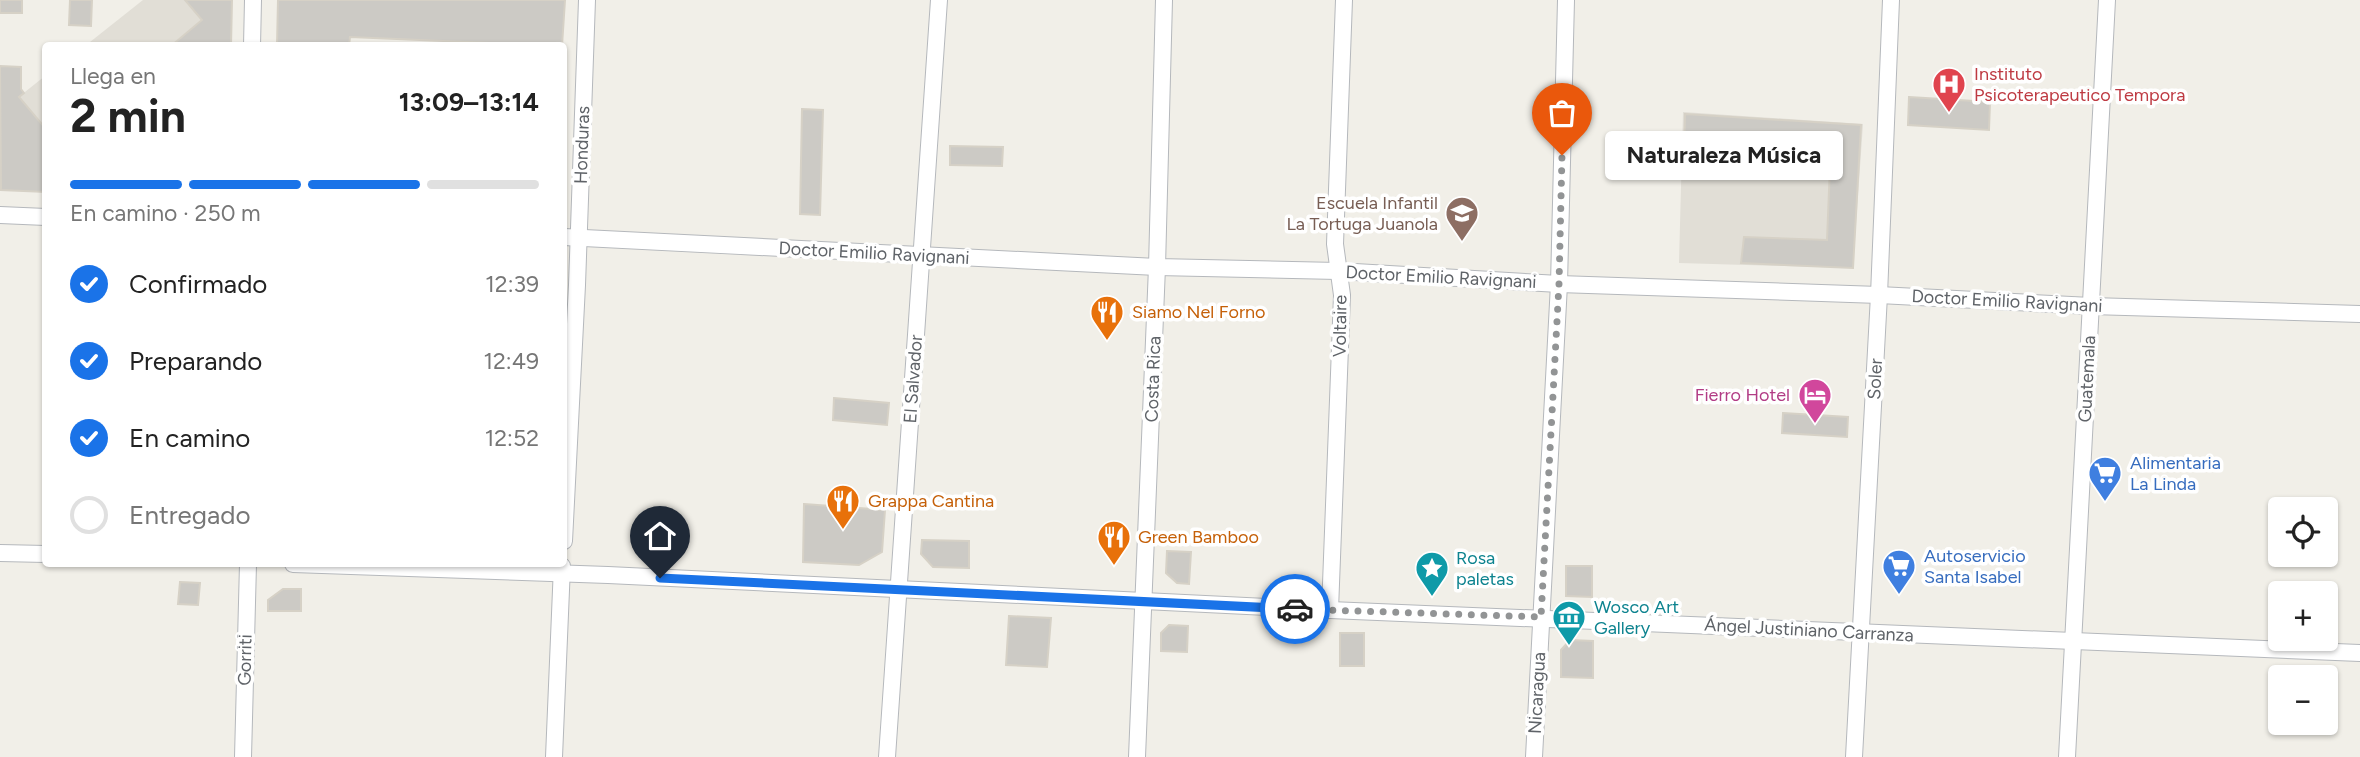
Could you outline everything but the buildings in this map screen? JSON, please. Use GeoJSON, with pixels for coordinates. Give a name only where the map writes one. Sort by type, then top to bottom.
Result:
{"type":"FeatureCollection","features":[{"type":"Feature","properties":{"kind":"street"},"geometry":{"type":"LineString","coordinates":[[253,0],[253,42]]}},
{"type":"Feature","properties":{"kind":"street","name":"Honduras"},"geometry":{"type":"LineString","coordinates":[[567,411],[571,238],[587,0]]}},
{"type":"Feature","properties":{"kind":"street","name":"El Salvador"},"geometry":{"type":"LineString","coordinates":[[887,757],[939,0]]}},
{"type":"Feature","properties":{"kind":"street","name":"Costa Rica"},"geometry":{"type":"LineString","coordinates":[[1137,757],[1157,267],[1164,0]]}},
{"type":"Feature","properties":{"kind":"street","name":"Voltaire"},"geometry":{"type":"LineString","coordinates":[[1330,610],[1342,295],[1335,244],[1344,0]]}},
{"type":"Feature","properties":{"kind":"street","name":"Nicaragua"},"geometry":{"type":"LineString","coordinates":[[1534,757],[1559,284],[1566,0]]}},
{"type":"Feature","properties":{"kind":"street","name":"Soler"},"geometry":{"type":"LineString","coordinates":[[1854,757],[1879,295],[1891,0]]}},
{"type":"Feature","properties":{"kind":"street","name":"Guatemala"},"geometry":{"type":"LineString","coordinates":[[2067,757],[2107,0]]}},
{"type":"Feature","properties":{"kind":"street"},"geometry":{"type":"LineString","coordinates":[[0,215],[42,216]]}},
{"type":"Feature","properties":{"kind":"street","name":"Doctor Emilio Ravignani"},"geometry":{"type":"LineString","coordinates":[[571,238],[1157,267],[1338,271],[1559,284],[2360,314]]}},
{"type":"Feature","properties":{"kind":"street"},"geometry":{"type":"LineString","coordinates":[[0,553],[42,554]]}},
{"type":"Feature","properties":{"kind":"street","name":"Gorriti"},"geometry":{"type":"LineString","coordinates":[[243,757],[247,567]]}},
{"type":"Feature","properties":{"kind":"street","name":"Ángel Justiniano Carranza"},"geometry":{"type":"LineString","coordinates":[[454,567],[562,569],[897,591],[2360,653]]}},
{"type":"Feature","properties":{"kind":"street"},"geometry":{"type":"LineString","coordinates":[[554,757],[562,569]]}},
{"type":"Feature","properties":{"kind":"shaded area"},"geometry":{"type":"Polygon","coordinates":[[[143,0],[226,0],[175,42],[90,42],[143,0]]]}},
{"type":"Feature","properties":{"kind":"shaded area"},"geometry":{"type":"Polygon","coordinates":[[[42,78],[42,150],[1,184],[0,190],[0,112],[42,78]]]}},
{"type":"Feature","properties":{"kind":"shaded area"},"geometry":{"type":"Polygon","coordinates":[[[1683,112],[1863,124],[1853,268],[1679,263],[1683,112]]]}},
{"type":"Feature","properties":{"kind":"way so far"},"geometry":{"type":"LineString","coordinates":[[1295,609],[1541,617],[1559,284],[1562,155]]}},
{"type":"Feature","properties":{"kind":"place","name":"Instituto Psicoterapeutico Tempora"},"geometry":{"type":"Point","coordinates":[1949,114]}},
{"type":"Feature","properties":{"kind":"place","name":"Naturaleza Música"},"geometry":{"type":"Point","coordinates":[1562,155]}},
{"type":"Feature","properties":{"kind":"place","name":"Escuela Infantil La Tortuga Juanola"},"geometry":{"type":"Point","coordinates":[1462,243]}},
{"type":"Feature","properties":{"kind":"place","name":"Siamo Nel Forno"},"geometry":{"type":"Point","coordinates":[1107,342]}},
{"type":"Feature","properties":{"kind":"place","name":"Fierro Hotel"},"geometry":{"type":"Point","coordinates":[1815,425]}},
{"type":"Feature","properties":{"kind":"place","name":"Alimentaria La Linda"},"geometry":{"type":"Point","coordinates":[2105,503]}},
{"type":"Feature","properties":{"kind":"place","name":"Grappa Cantina"},"geometry":{"type":"Point","coordinates":[843,531]}},
{"type":"Feature","properties":{"kind":"place","name":"Green Bamboo"},"geometry":{"type":"Point","coordinates":[1114,567]}},
{"type":"Feature","properties":{"kind":"place","name":"Autoservicio Santa Isabel"},"geometry":{"type":"Point","coordinates":[1899,596]}},
{"type":"Feature","properties":{"kind":"place","name":"Rosa paletas"},"geometry":{"type":"Point","coordinates":[1432,598]}},
{"type":"Feature","properties":{"kind":"place","name":"Wosco Art Gallery"},"geometry":{"type":"Point","coordinates":[1569,647]}},
{"type":"Feature","properties":{"kind":"route"},"geometry":{"type":"LineString","coordinates":[[660,578],[1295,609]]}}]}
